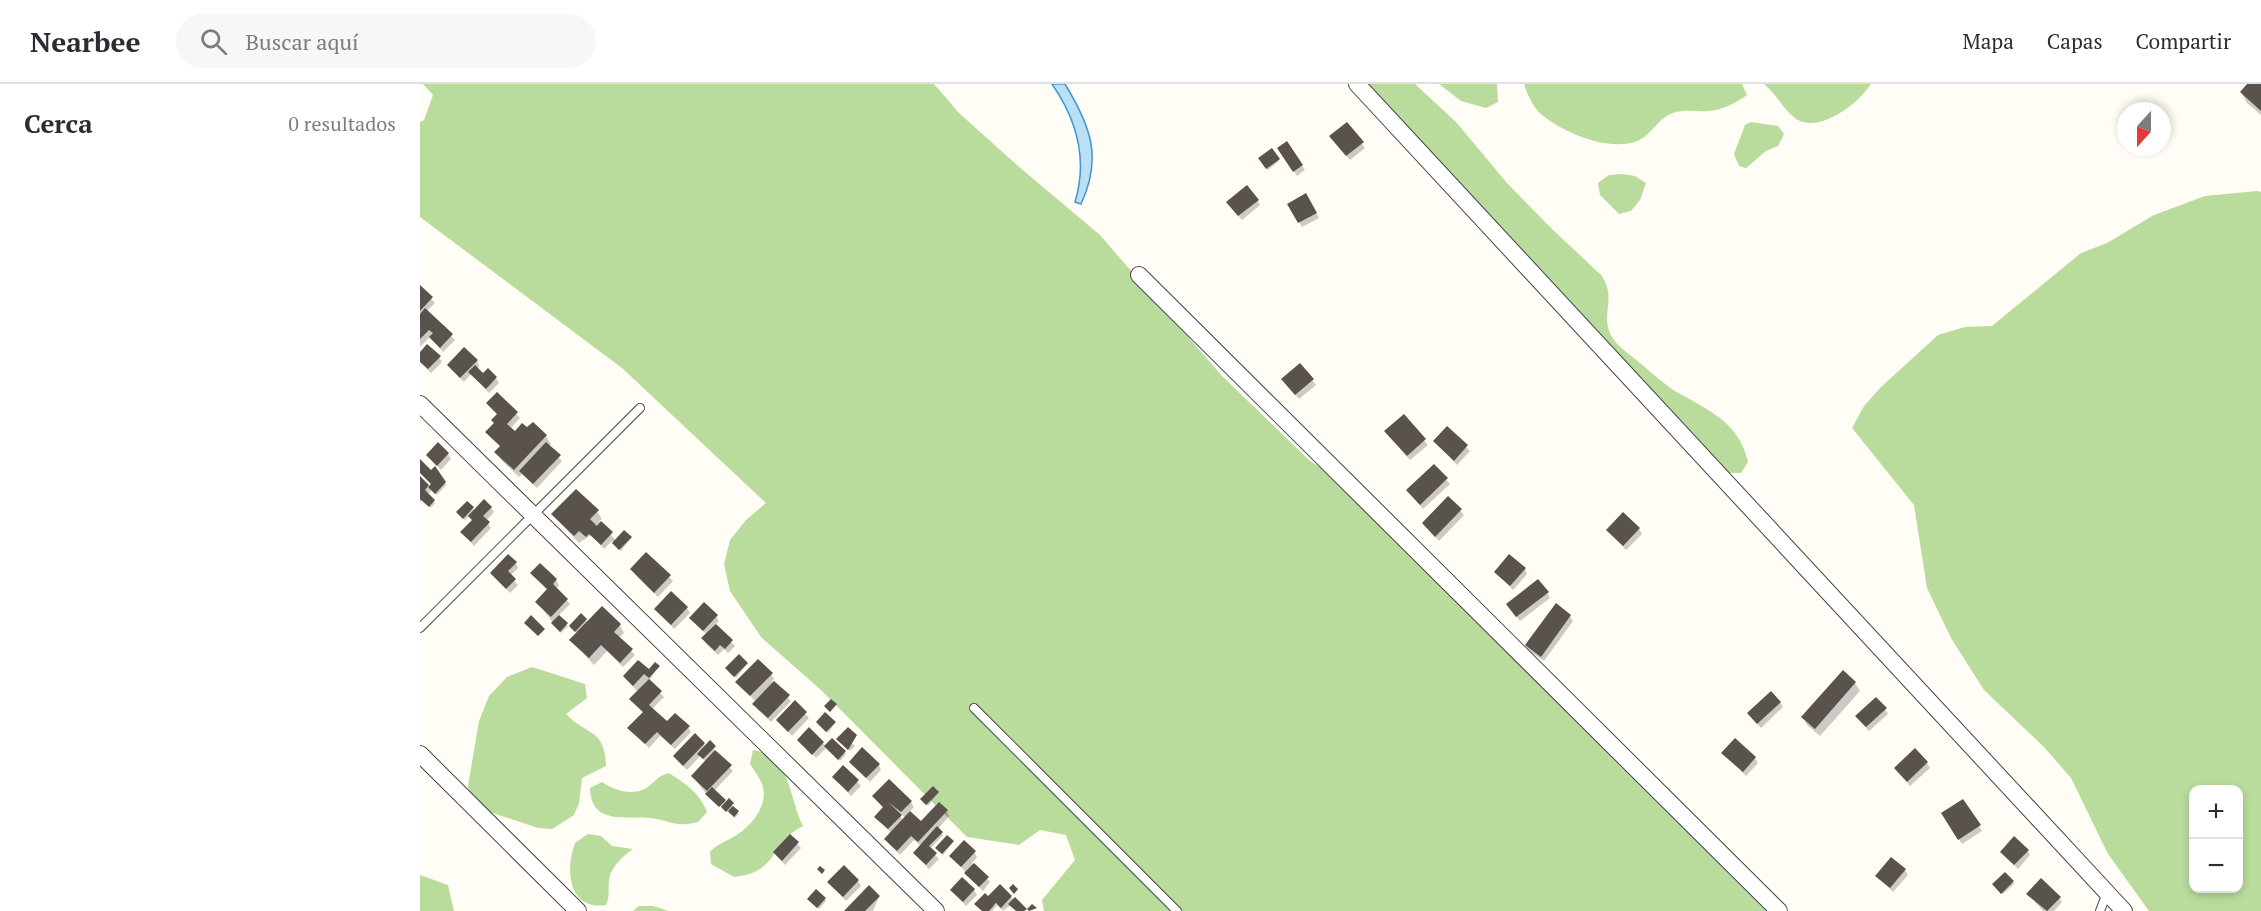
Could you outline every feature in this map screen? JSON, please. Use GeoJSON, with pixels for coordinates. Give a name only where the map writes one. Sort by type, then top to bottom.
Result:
{"type":"FeatureCollection","features":[{"type":"Feature","properties":{"kind":"street"},"geometry":{"type":"LineString","coordinates":[[1357,84],[2124,911]]}},
{"type":"Feature","properties":{"kind":"street"},"geometry":{"type":"LineString","coordinates":[[1139,275],[1779,911]]}},
{"type":"Feature","properties":{"kind":"street"},"geometry":{"type":"LineString","coordinates":[[420,404],[936,911]]}},
{"type":"Feature","properties":{"kind":"street"},"geometry":{"type":"LineString","coordinates":[[420,754],[578,911]]}},
{"type":"Feature","properties":{"kind":"lane"},"geometry":{"type":"LineString","coordinates":[[420,628],[640,408]]}},
{"type":"Feature","properties":{"kind":"lane"},"geometry":{"type":"LineString","coordinates":[[974,708],[1177,911]]}},
{"type":"Feature","properties":{"kind":"lane"},"geometry":{"type":"LineString","coordinates":[[2100,911],[2107,893]]}},
{"type":"Feature","properties":{"kind":"green space"},"geometry":{"type":"Polygon","coordinates":[[[423,84],[934,84],[959,113],[1100,235],[1222,376],[1310,461],[1353,487],[1772,911],[1044,911],[1042,900],[1075,860],[1066,835],[1040,830],[1019,845],[967,837],[822,691],[761,637],[730,591],[724,564],[730,540],[746,520],[766,503],[622,368],[420,217],[420,122],[424,120],[433,95],[423,84]]]}},
{"type":"Feature","properties":{"kind":"green space"},"geometry":{"type":"Polygon","coordinates":[[[1349,84],[1415,84],[1456,122],[1507,183],[1601,275],[1608,291],[1608,329],[1622,349],[1670,387],[1720,418],[1737,436],[1748,462],[1741,473],[1728,473],[1349,84]]]}},
{"type":"Feature","properties":{"kind":"green space"},"geometry":{"type":"Polygon","coordinates":[[[1439,84],[1497,84],[1498,102],[1486,108],[1461,101],[1439,84]]]}},
{"type":"Feature","properties":{"kind":"green space"},"geometry":{"type":"Polygon","coordinates":[[[1524,84],[1742,84],[1747,95],[1719,109],[1673,113],[1663,118],[1642,139],[1626,144],[1613,144],[1587,139],[1551,122],[1536,109],[1524,84]]]}},
{"type":"Feature","properties":{"kind":"green space"},"geometry":{"type":"Polygon","coordinates":[[[1764,84],[1871,84],[1858,100],[1838,114],[1827,120],[1806,123],[1796,119],[1764,84]]]}},
{"type":"Feature","properties":{"kind":"green space"},"geometry":{"type":"Polygon","coordinates":[[[1751,122],[1778,126],[1784,134],[1778,146],[1766,151],[1746,168],[1739,166],[1734,154],[1745,125],[1751,122]]]}},
{"type":"Feature","properties":{"kind":"green space"},"geometry":{"type":"Polygon","coordinates":[[[1609,175],[1635,176],[1646,183],[1640,200],[1631,211],[1619,214],[1600,195],[1598,183],[1609,175]]]}},
{"type":"Feature","properties":{"kind":"green space"},"geometry":{"type":"Polygon","coordinates":[[[2261,192],[2261,911],[2149,911],[2108,854],[2071,778],[2044,747],[1984,690],[1951,638],[1927,588],[1914,505],[1852,428],[1864,406],[1881,387],[1938,335],[1965,327],[1992,326],[2081,253],[2107,243],[2154,215],[2205,196],[2261,192]]]}},
{"type":"Feature","properties":{"kind":"green space"},"geometry":{"type":"Polygon","coordinates":[[[532,667],[585,684],[587,698],[566,714],[594,734],[605,754],[606,766],[582,778],[579,803],[574,815],[552,829],[538,828],[478,808],[470,798],[468,786],[479,721],[489,696],[507,677],[532,667]]]}},
{"type":"Feature","properties":{"kind":"green space"},"geometry":{"type":"Polygon","coordinates":[[[753,750],[775,760],[782,769],[803,826],[784,840],[767,863],[759,869],[734,877],[711,864],[710,852],[746,828],[761,808],[764,792],[761,781],[750,764],[753,750]]]}},
{"type":"Feature","properties":{"kind":"green space"},"geometry":{"type":"Polygon","coordinates":[[[669,773],[692,790],[704,805],[707,812],[698,822],[681,824],[657,819],[614,817],[597,809],[592,801],[590,788],[602,782],[613,788],[631,792],[649,786],[669,773]]]}},
{"type":"Feature","properties":{"kind":"green space"},"geometry":{"type":"Polygon","coordinates":[[[588,834],[601,836],[612,846],[633,849],[614,867],[610,876],[606,905],[584,902],[572,886],[570,864],[575,843],[588,834]]]}},
{"type":"Feature","properties":{"kind":"green space"},"geometry":{"type":"Polygon","coordinates":[[[420,875],[448,885],[454,911],[420,911],[420,875]]]}},
{"type":"Feature","properties":{"kind":"green space"},"geometry":{"type":"Polygon","coordinates":[[[639,906],[653,906],[669,911],[633,911],[639,906]]]}},
{"type":"Feature","properties":{"kind":"water"},"geometry":{"type":"Polygon","coordinates":[[[1052,84],[1065,84],[1081,113],[1091,142],[1091,171],[1081,204],[1075,202],[1080,170],[1078,140],[1068,112],[1052,84]]]}},
{"type":"Feature","properties":{"kind":"building"},"geometry":{"type":"Polygon","coordinates":[[[2247,84],[2261,84],[2261,111],[2240,92],[2247,84]]]}},
{"type":"Feature","properties":{"kind":"building"},"geometry":{"type":"Polygon","coordinates":[[[1347,122],[1364,142],[1346,156],[1329,136],[1347,122]]]}},
{"type":"Feature","properties":{"kind":"building"},"geometry":{"type":"Polygon","coordinates":[[[1287,141],[1303,165],[1293,172],[1277,148],[1287,141]]]}},
{"type":"Feature","properties":{"kind":"building"},"geometry":{"type":"Polygon","coordinates":[[[1272,148],[1280,159],[1266,169],[1258,158],[1272,148]]]}},
{"type":"Feature","properties":{"kind":"building"},"geometry":{"type":"Polygon","coordinates":[[[1247,185],[1259,200],[1238,216],[1226,202],[1247,185]]]}},
{"type":"Feature","properties":{"kind":"building"},"geometry":{"type":"Polygon","coordinates":[[[1306,193],[1317,213],[1298,223],[1287,204],[1306,193]]]}},
{"type":"Feature","properties":{"kind":"building"},"geometry":{"type":"Polygon","coordinates":[[[420,285],[433,297],[420,311],[420,285]]]}},
{"type":"Feature","properties":{"kind":"building"},"geometry":{"type":"Polygon","coordinates":[[[425,308],[453,334],[440,348],[429,337],[433,333],[429,330],[420,339],[420,314],[425,308]]]}},
{"type":"Feature","properties":{"kind":"building"},"geometry":{"type":"Polygon","coordinates":[[[427,344],[441,356],[428,369],[420,362],[420,352],[427,344]]]}},
{"type":"Feature","properties":{"kind":"building"},"geometry":{"type":"Polygon","coordinates":[[[464,347],[478,360],[460,378],[447,365],[464,347]]]}},
{"type":"Feature","properties":{"kind":"building"},"geometry":{"type":"Polygon","coordinates":[[[1300,363],[1314,379],[1295,395],[1281,379],[1300,363]]]}},
{"type":"Feature","properties":{"kind":"building"},"geometry":{"type":"Polygon","coordinates":[[[475,365],[483,373],[488,368],[497,377],[486,389],[468,372],[475,365]]]}},
{"type":"Feature","properties":{"kind":"building"},"geometry":{"type":"Polygon","coordinates":[[[497,392],[518,412],[507,424],[515,431],[522,423],[527,427],[533,422],[547,435],[514,470],[494,452],[500,446],[485,432],[494,423],[491,420],[497,414],[486,403],[497,392]]]}},
{"type":"Feature","properties":{"kind":"building"},"geometry":{"type":"Polygon","coordinates":[[[1404,414],[1426,439],[1407,456],[1384,431],[1404,414]]]}},
{"type":"Feature","properties":{"kind":"building"},"geometry":{"type":"Polygon","coordinates":[[[1447,426],[1468,445],[1454,461],[1433,441],[1447,426]]]}},
{"type":"Feature","properties":{"kind":"building"},"geometry":{"type":"Polygon","coordinates":[[[438,442],[449,453],[437,466],[426,455],[438,442]]]}},
{"type":"Feature","properties":{"kind":"building"},"geometry":{"type":"Polygon","coordinates":[[[546,442],[561,455],[533,484],[519,471],[546,442]]]}},
{"type":"Feature","properties":{"kind":"building"},"geometry":{"type":"Polygon","coordinates":[[[420,459],[431,470],[435,466],[446,482],[435,494],[428,487],[431,484],[420,473],[420,459]]]}},
{"type":"Feature","properties":{"kind":"building"},"geometry":{"type":"Polygon","coordinates":[[[1434,464],[1448,478],[1420,505],[1406,490],[1434,464]]]}},
{"type":"Feature","properties":{"kind":"building"},"geometry":{"type":"Polygon","coordinates":[[[420,476],[429,485],[425,490],[435,500],[429,507],[420,499],[420,476]]]}},
{"type":"Feature","properties":{"kind":"building"},"geometry":{"type":"Polygon","coordinates":[[[576,489],[599,510],[590,519],[597,526],[601,521],[613,532],[601,545],[589,534],[586,537],[579,531],[574,536],[551,514],[576,489]]]}},
{"type":"Feature","properties":{"kind":"building"},"geometry":{"type":"Polygon","coordinates":[[[1448,496],[1462,509],[1435,537],[1422,523],[1448,496]]]}},
{"type":"Feature","properties":{"kind":"building"},"geometry":{"type":"Polygon","coordinates":[[[484,499],[492,507],[483,516],[490,522],[471,542],[460,532],[472,520],[468,516],[484,499]]]}},
{"type":"Feature","properties":{"kind":"building"},"geometry":{"type":"Polygon","coordinates":[[[467,501],[474,507],[463,519],[456,512],[467,501]]]}},
{"type":"Feature","properties":{"kind":"building"},"geometry":{"type":"Polygon","coordinates":[[[1623,512],[1640,528],[1623,546],[1606,530],[1623,512]]]}},
{"type":"Feature","properties":{"kind":"building"},"geometry":{"type":"Polygon","coordinates":[[[624,530],[632,537],[619,550],[612,543],[624,530]]]}},
{"type":"Feature","properties":{"kind":"building"},"geometry":{"type":"Polygon","coordinates":[[[646,552],[671,575],[654,593],[630,569],[646,552]]]}},
{"type":"Feature","properties":{"kind":"building"},"geometry":{"type":"Polygon","coordinates":[[[508,554],[517,562],[508,571],[516,579],[506,589],[490,573],[508,554]]]}},
{"type":"Feature","properties":{"kind":"building"},"geometry":{"type":"Polygon","coordinates":[[[1509,554],[1526,568],[1510,586],[1494,572],[1509,554]]]}},
{"type":"Feature","properties":{"kind":"building"},"geometry":{"type":"Polygon","coordinates":[[[540,563],[557,579],[553,584],[568,599],[551,617],[535,602],[547,589],[530,573],[540,563]]]}},
{"type":"Feature","properties":{"kind":"building"},"geometry":{"type":"Polygon","coordinates":[[[1538,579],[1549,592],[1516,617],[1506,604],[1538,579]]]}},
{"type":"Feature","properties":{"kind":"building"},"geometry":{"type":"Polygon","coordinates":[[[671,591],[688,607],[671,625],[654,609],[671,591]]]}},
{"type":"Feature","properties":{"kind":"building"},"geometry":{"type":"Polygon","coordinates":[[[704,602],[718,615],[703,631],[689,618],[704,602]]]}},
{"type":"Feature","properties":{"kind":"building"},"geometry":{"type":"Polygon","coordinates":[[[1556,603],[1571,615],[1541,657],[1525,645],[1556,603]]]}},
{"type":"Feature","properties":{"kind":"building"},"geometry":{"type":"Polygon","coordinates":[[[602,606],[621,624],[614,632],[633,649],[620,663],[601,645],[589,658],[569,640],[602,606]]]}},
{"type":"Feature","properties":{"kind":"building"},"geometry":{"type":"Polygon","coordinates":[[[581,613],[587,619],[575,632],[569,626],[581,613]]]}},
{"type":"Feature","properties":{"kind":"building"},"geometry":{"type":"Polygon","coordinates":[[[531,615],[545,629],[538,636],[524,623],[531,615]]]}},
{"type":"Feature","properties":{"kind":"building"},"geometry":{"type":"Polygon","coordinates":[[[559,615],[568,623],[560,632],[551,623],[559,615]]]}},
{"type":"Feature","properties":{"kind":"building"},"geometry":{"type":"Polygon","coordinates":[[[716,624],[733,640],[725,649],[720,645],[715,651],[701,638],[716,624]]]}},
{"type":"Feature","properties":{"kind":"building"},"geometry":{"type":"Polygon","coordinates":[[[739,654],[748,663],[734,677],[725,668],[739,654]]]}},
{"type":"Feature","properties":{"kind":"building"},"geometry":{"type":"Polygon","coordinates":[[[758,659],[773,673],[750,696],[735,682],[758,659]]]}},
{"type":"Feature","properties":{"kind":"building"},"geometry":{"type":"Polygon","coordinates":[[[638,660],[649,669],[655,662],[660,666],[649,678],[644,674],[633,686],[623,676],[638,660]]]}},
{"type":"Feature","properties":{"kind":"building"},"geometry":{"type":"Polygon","coordinates":[[[1843,670],[1856,682],[1815,729],[1801,717],[1843,670]]]}},
{"type":"Feature","properties":{"kind":"building"},"geometry":{"type":"Polygon","coordinates":[[[649,679],[662,691],[649,705],[667,721],[675,713],[690,726],[671,745],[657,732],[645,744],[627,728],[643,712],[629,699],[649,679]]]}},
{"type":"Feature","properties":{"kind":"building"},"geometry":{"type":"Polygon","coordinates":[[[774,681],[790,695],[768,718],[752,704],[774,681]]]}},
{"type":"Feature","properties":{"kind":"building"},"geometry":{"type":"Polygon","coordinates":[[[1771,691],[1781,702],[1757,724],[1747,713],[1771,691]]]}},
{"type":"Feature","properties":{"kind":"building"},"geometry":{"type":"Polygon","coordinates":[[[1876,697],[1887,708],[1866,727],[1855,716],[1876,697]]]}},
{"type":"Feature","properties":{"kind":"building"},"geometry":{"type":"Polygon","coordinates":[[[831,699],[837,704],[830,712],[824,706],[831,699]]]}},
{"type":"Feature","properties":{"kind":"building"},"geometry":{"type":"Polygon","coordinates":[[[795,700],[807,712],[788,732],[776,720],[795,700]]]}},
{"type":"Feature","properties":{"kind":"building"},"geometry":{"type":"Polygon","coordinates":[[[825,712],[836,722],[826,732],[816,722],[825,712]]]}},
{"type":"Feature","properties":{"kind":"building"},"geometry":{"type":"Polygon","coordinates":[[[809,727],[824,742],[812,755],[797,740],[809,727]]]}},
{"type":"Feature","properties":{"kind":"building"},"geometry":{"type":"Polygon","coordinates":[[[848,727],[857,735],[848,750],[836,739],[848,727]]]}},
{"type":"Feature","properties":{"kind":"building"},"geometry":{"type":"Polygon","coordinates":[[[695,733],[705,743],[683,766],[673,756],[695,733]]]}},
{"type":"Feature","properties":{"kind":"building"},"geometry":{"type":"Polygon","coordinates":[[[832,738],[846,751],[838,760],[824,746],[832,738]]]}},
{"type":"Feature","properties":{"kind":"building"},"geometry":{"type":"Polygon","coordinates":[[[1735,738],[1756,757],[1743,772],[1721,753],[1735,738]]]}},
{"type":"Feature","properties":{"kind":"building"},"geometry":{"type":"Polygon","coordinates":[[[710,740],[716,746],[703,759],[697,754],[710,740]]]}},
{"type":"Feature","properties":{"kind":"building"},"geometry":{"type":"Polygon","coordinates":[[[862,747],[880,764],[866,778],[849,762],[862,747]]]}},
{"type":"Feature","properties":{"kind":"building"},"geometry":{"type":"Polygon","coordinates":[[[1915,748],[1928,762],[1907,782],[1894,768],[1915,748]]]}},
{"type":"Feature","properties":{"kind":"building"},"geometry":{"type":"Polygon","coordinates":[[[715,750],[732,765],[707,791],[691,776],[715,750]]]}},
{"type":"Feature","properties":{"kind":"building"},"geometry":{"type":"Polygon","coordinates":[[[843,765],[859,780],[848,792],[832,777],[843,765]]]}},
{"type":"Feature","properties":{"kind":"building"},"geometry":{"type":"Polygon","coordinates":[[[889,779],[912,801],[901,812],[888,802],[902,815],[888,829],[874,817],[883,807],[872,796],[889,779]]]}},
{"type":"Feature","properties":{"kind":"building"},"geometry":{"type":"Polygon","coordinates":[[[933,786],[939,792],[926,805],[920,799],[933,786]]]}},
{"type":"Feature","properties":{"kind":"building"},"geometry":{"type":"Polygon","coordinates":[[[712,787],[726,800],[719,807],[705,794],[712,787]]]}},
{"type":"Feature","properties":{"kind":"building"},"geometry":{"type":"Polygon","coordinates":[[[729,798],[734,803],[726,812],[721,807],[729,798]]]}},
{"type":"Feature","properties":{"kind":"building"},"geometry":{"type":"Polygon","coordinates":[[[1963,799],[1981,825],[1958,840],[1941,813],[1963,799]]]}},
{"type":"Feature","properties":{"kind":"building"},"geometry":{"type":"Polygon","coordinates":[[[939,802],[948,810],[918,842],[911,836],[897,851],[884,839],[910,811],[921,821],[939,802]]]}},
{"type":"Feature","properties":{"kind":"building"},"geometry":{"type":"Polygon","coordinates":[[[733,806],[739,811],[734,817],[728,811],[733,806]]]}},
{"type":"Feature","properties":{"kind":"building"},"geometry":{"type":"Polygon","coordinates":[[[937,826],[943,832],[929,846],[937,853],[926,865],[913,853],[937,826]]]}},
{"type":"Feature","properties":{"kind":"building"},"geometry":{"type":"Polygon","coordinates":[[[790,834],[799,842],[782,861],[773,852],[790,834]]]}},
{"type":"Feature","properties":{"kind":"building"},"geometry":{"type":"Polygon","coordinates":[[[947,835],[954,841],[942,854],[935,848],[947,835]]]}},
{"type":"Feature","properties":{"kind":"building"},"geometry":{"type":"Polygon","coordinates":[[[2014,836],[2029,850],[2014,865],[2000,852],[2014,836]]]}},
{"type":"Feature","properties":{"kind":"building"},"geometry":{"type":"Polygon","coordinates":[[[964,840],[976,851],[961,867],[949,856],[964,840]]]}},
{"type":"Feature","properties":{"kind":"building"},"geometry":{"type":"Polygon","coordinates":[[[1891,857],[1906,869],[1890,888],[1875,876],[1891,857]]]}},
{"type":"Feature","properties":{"kind":"building"},"geometry":{"type":"Polygon","coordinates":[[[974,863],[989,877],[979,887],[964,873],[974,863]]]}},
{"type":"Feature","properties":{"kind":"building"},"geometry":{"type":"Polygon","coordinates":[[[844,865],[859,880],[843,897],[827,882],[844,865]]]}},
{"type":"Feature","properties":{"kind":"building"},"geometry":{"type":"Polygon","coordinates":[[[820,866],[825,870],[822,874],[817,869],[820,866]]]}},
{"type":"Feature","properties":{"kind":"building"},"geometry":{"type":"Polygon","coordinates":[[[2005,872],[2014,881],[2001,894],[1992,884],[2005,872]]]}},
{"type":"Feature","properties":{"kind":"building"},"geometry":{"type":"Polygon","coordinates":[[[962,877],[975,889],[963,902],[950,890],[962,877]]]}},
{"type":"Feature","properties":{"kind":"building"},"geometry":{"type":"Polygon","coordinates":[[[2041,878],[2061,897],[2047,911],[2026,894],[2041,878]]]}},
{"type":"Feature","properties":{"kind":"building"},"geometry":{"type":"Polygon","coordinates":[[[1000,884],[1012,896],[1001,908],[996,903],[989,911],[982,911],[974,904],[985,893],[988,896],[1000,884]]]}},
{"type":"Feature","properties":{"kind":"building"},"geometry":{"type":"Polygon","coordinates":[[[1013,884],[1018,889],[1014,894],[1009,888],[1013,884]]]}},
{"type":"Feature","properties":{"kind":"building"},"geometry":{"type":"Polygon","coordinates":[[[869,885],[880,896],[865,911],[844,911],[869,885]]]}},
{"type":"Feature","properties":{"kind":"building"},"geometry":{"type":"Polygon","coordinates":[[[816,889],[826,898],[817,908],[807,899],[816,889]]]}},
{"type":"Feature","properties":{"kind":"building"},"geometry":{"type":"Polygon","coordinates":[[[1015,897],[1027,909],[1016,911],[1008,904],[1015,897]]]}},
{"type":"Feature","properties":{"kind":"building"},"geometry":{"type":"Polygon","coordinates":[[[1032,904],[1037,908],[1029,911],[1027,909],[1032,904]]]}}]}
